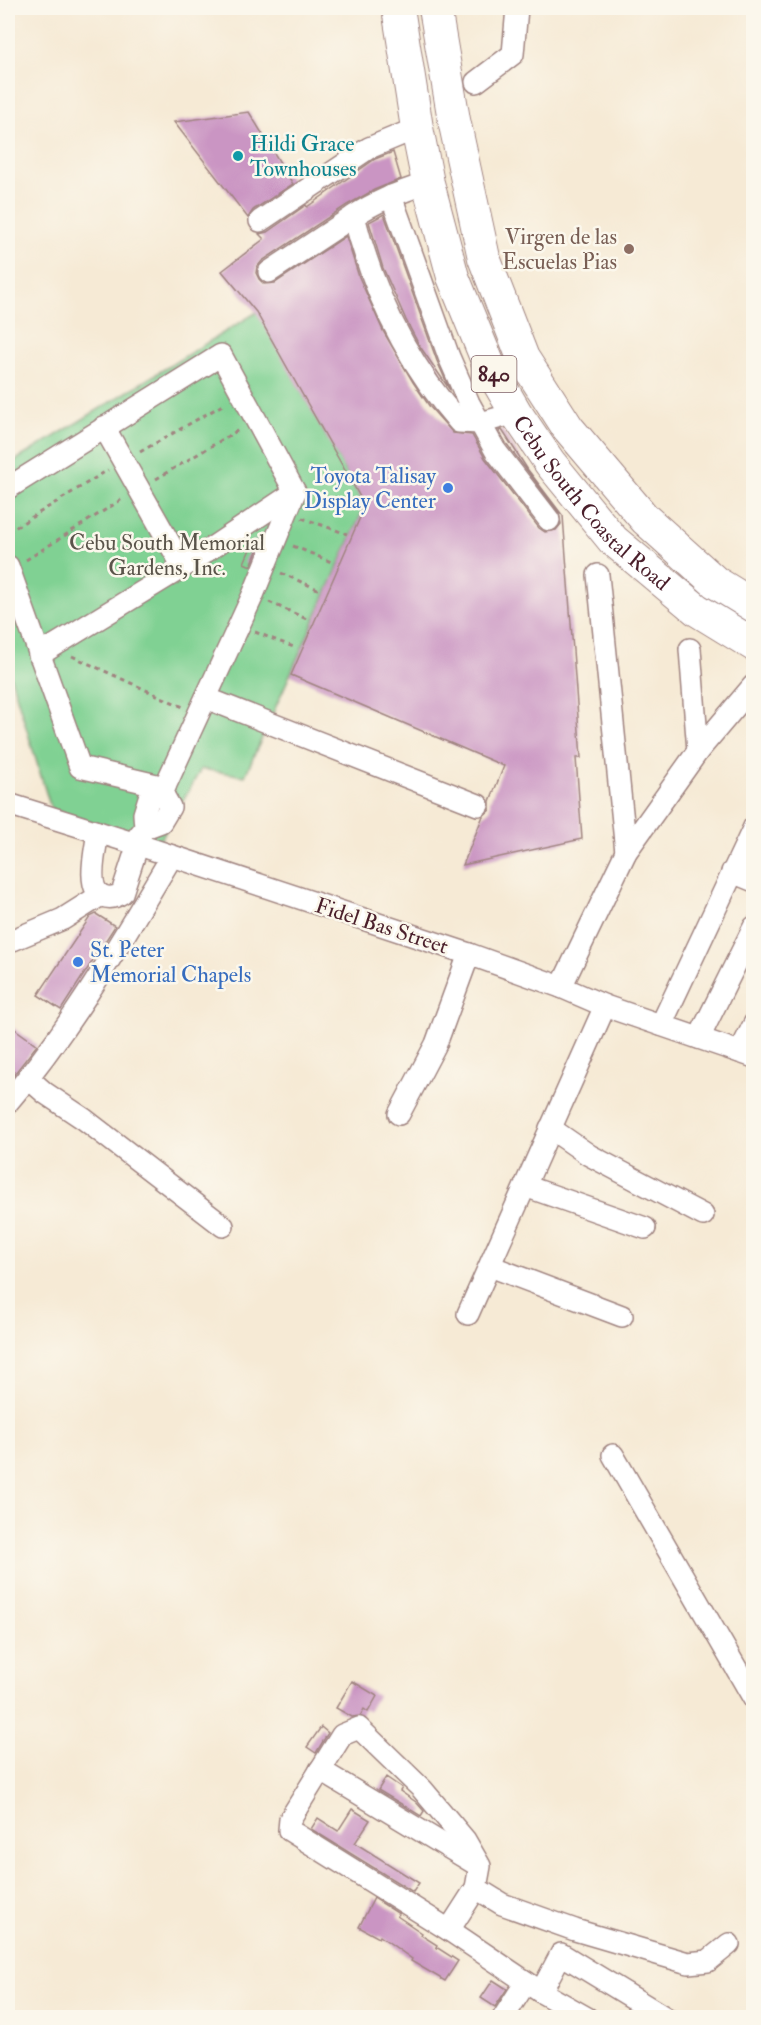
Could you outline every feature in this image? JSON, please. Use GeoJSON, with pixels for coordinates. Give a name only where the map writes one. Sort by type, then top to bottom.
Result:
{"type":"FeatureCollection","features":[{"type":"Feature","properties":{"kind":"highway","name":"Cebu South Coastal Road"},"geometry":{"type":"LineString","coordinates":[[398,8],[428,183],[453,277],[492,370],[516,413],[550,463],[613,540],[697,610],[753,645]]}},
{"type":"Feature","properties":{"kind":"highway","name":"Cebu South Coastal Road"},"geometry":{"type":"LineString","coordinates":[[435,8],[454,120],[484,258],[524,358],[568,428],[645,519],[715,582],[753,606]]}},
{"type":"Feature","properties":{"kind":"street"},"geometry":{"type":"LineString","coordinates":[[476,82],[513,54],[517,8]]}},
{"type":"Feature","properties":{"kind":"street"},"geometry":{"type":"LineString","coordinates":[[260,221],[369,148],[417,128]]}},
{"type":"Feature","properties":{"kind":"street"},"geometry":{"type":"LineString","coordinates":[[269,272],[367,207],[428,183]]}},
{"type":"Feature","properties":{"kind":"street"},"geometry":{"type":"LineString","coordinates":[[391,196],[448,357],[480,423],[495,450],[549,520]]}},
{"type":"Feature","properties":{"kind":"street"},"geometry":{"type":"LineString","coordinates":[[354,216],[368,263],[402,343],[459,422],[480,423],[516,413]]}},
{"type":"Feature","properties":{"kind":"street"},"geometry":{"type":"LineString","coordinates":[[8,489],[221,355],[295,492]]}},
{"type":"Feature","properties":{"kind":"street"},"geometry":{"type":"LineString","coordinates":[[104,427],[183,567]]}},
{"type":"Feature","properties":{"kind":"street"},"geometry":{"type":"LineString","coordinates":[[8,942],[63,919],[101,896],[112,898],[122,893],[139,838],[161,822],[170,807],[163,790],[253,595],[295,492]]}},
{"type":"Feature","properties":{"kind":"street"},"geometry":{"type":"LineString","coordinates":[[46,651],[183,567],[295,492]]}},
{"type":"Feature","properties":{"kind":"street"},"geometry":{"type":"LineString","coordinates":[[8,566],[46,651],[80,767],[163,790]]}},
{"type":"Feature","properties":{"kind":"street"},"geometry":{"type":"LineString","coordinates":[[598,575],[626,852]]}},
{"type":"Feature","properties":{"kind":"street"},"geometry":{"type":"LineString","coordinates":[[690,649],[698,751]]}},
{"type":"Feature","properties":{"kind":"street"},"geometry":{"type":"LineString","coordinates":[[561,987],[626,852],[698,751],[753,686]]}},
{"type":"Feature","properties":{"kind":"street"},"geometry":{"type":"LineString","coordinates":[[206,698],[478,805]]}},
{"type":"Feature","properties":{"kind":"street","name":"Fidel Bas Street"},"geometry":{"type":"LineString","coordinates":[[8,804],[98,832],[139,838],[172,856],[469,954],[561,987],[605,1006],[746,1054]]}},
{"type":"Feature","properties":{"kind":"street"},"geometry":{"type":"LineString","coordinates":[[661,1024],[753,827]]}},
{"type":"Feature","properties":{"kind":"street"},"geometry":{"type":"LineString","coordinates":[[98,832],[93,884],[101,896]]}},
{"type":"Feature","properties":{"kind":"street"},"geometry":{"type":"LineString","coordinates":[[8,1102],[20,1078],[72,1019],[172,856]]}},
{"type":"Feature","properties":{"kind":"street"},"geometry":{"type":"LineString","coordinates":[[732,872],[753,881]]}},
{"type":"Feature","properties":{"kind":"street"},"geometry":{"type":"LineString","coordinates":[[699,1038],[753,927]]}},
{"type":"Feature","properties":{"kind":"street"},"geometry":{"type":"LineString","coordinates":[[399,1114],[436,1044],[469,954]]}},
{"type":"Feature","properties":{"kind":"street"},"geometry":{"type":"LineString","coordinates":[[468,1314],[605,1006]]}},
{"type":"Feature","properties":{"kind":"street"},"geometry":{"type":"LineString","coordinates":[[746,1054],[753,1024]]}},
{"type":"Feature","properties":{"kind":"street"},"geometry":{"type":"LineString","coordinates":[[20,1078],[84,1119],[223,1226]]}},
{"type":"Feature","properties":{"kind":"street"},"geometry":{"type":"LineString","coordinates":[[550,1128],[589,1155],[703,1215]]}},
{"type":"Feature","properties":{"kind":"street"},"geometry":{"type":"LineString","coordinates":[[525,1186],[645,1228]]}},
{"type":"Feature","properties":{"kind":"street"},"geometry":{"type":"LineString","coordinates":[[490,1266],[622,1316]]}},
{"type":"Feature","properties":{"kind":"street"},"geometry":{"type":"LineString","coordinates":[[613,1455],[753,1699]]}},
{"type":"Feature","properties":{"kind":"street"},"geometry":{"type":"LineString","coordinates":[[449,1930],[476,1888],[480,1866],[465,1840],[422,1789],[359,1728],[342,1735],[290,1819],[289,1830],[449,1930],[533,1987],[587,2018]]}},
{"type":"Feature","properties":{"kind":"street"},"geometry":{"type":"LineString","coordinates":[[320,1770],[480,1866]]}},
{"type":"Feature","properties":{"kind":"street"},"geometry":{"type":"LineString","coordinates":[[476,1888],[502,1904],[575,1930],[688,1964],[708,1961],[729,1944]]}},
{"type":"Feature","properties":{"kind":"street"},"geometry":{"type":"LineString","coordinates":[[503,2018],[561,1954],[575,1930]]}},
{"type":"Feature","properties":{"kind":"street"},"geometry":{"type":"LineString","coordinates":[[561,1954],[666,2018]]}},
{"type":"Feature","properties":{"kind":"path"},"geometry":{"type":"LineString","coordinates":[[286,513],[346,534]]}},
{"type":"Feature","properties":{"kind":"path"},"geometry":{"type":"LineString","coordinates":[[274,539],[334,562]]}},
{"type":"Feature","properties":{"kind":"path"},"geometry":{"type":"LineString","coordinates":[[265,566],[322,591]]}},
{"type":"Feature","properties":{"kind":"path"},"geometry":{"type":"LineString","coordinates":[[253,595],[309,620]]}},
{"type":"Feature","properties":{"kind":"path"},"geometry":{"type":"LineString","coordinates":[[239,626],[296,648]]}},
{"type":"Feature","properties":{"kind":"path"},"geometry":{"type":"LineString","coordinates":[[46,651],[192,711],[206,698]]}},
{"type":"Feature","properties":{"kind":"green space","name":"Cebu South Memorial Gardens, Inc."},"geometry":{"type":"Polygon","coordinates":[[[257,312],[365,506],[245,776],[201,769],[158,844],[51,809],[8,668],[8,465],[257,312]]]}},
{"type":"Feature","properties":{"kind":"building","name":"Hildi Grace Townhouses"},"geometry":{"type":"Polygon","coordinates":[[[249,112],[293,184],[253,210],[248,218],[174,122],[249,112]]]}},
{"type":"Feature","properties":{"kind":"building","name":"Toyota Talisay Display Center"},"geometry":{"type":"Polygon","coordinates":[[[393,152],[401,179],[374,190],[347,205],[262,261],[256,273],[264,284],[275,283],[346,236],[359,277],[383,331],[430,407],[453,433],[472,435],[485,458],[539,528],[545,532],[556,530],[561,524],[559,513],[506,443],[499,431],[502,430],[528,470],[563,516],[581,758],[576,758],[582,839],[463,865],[483,816],[490,810],[490,801],[504,766],[291,675],[365,506],[256,312],[222,271],[264,239],[259,234],[267,232],[306,205],[307,207],[375,159],[393,152]]]}},
{"type":"Feature","properties":{"kind":"building"},"geometry":{"type":"Polygon","coordinates":[[[384,214],[437,361],[450,390],[419,345],[383,268],[369,222],[384,214]]]}},
{"type":"Feature","properties":{"kind":"building"},"geometry":{"type":"Polygon","coordinates":[[[254,540],[260,543],[251,566],[244,563],[254,540]]]}},
{"type":"Feature","properties":{"kind":"building","name":"St. Peter Memorial Chapels"},"geometry":{"type":"Polygon","coordinates":[[[96,914],[115,926],[61,1010],[38,995],[90,917],[96,914]]]}},
{"type":"Feature","properties":{"kind":"building"},"geometry":{"type":"Polygon","coordinates":[[[8,1024],[37,1045],[8,1082],[8,1024]]]}},
{"type":"Feature","properties":{"kind":"building"},"geometry":{"type":"Polygon","coordinates":[[[352,1681],[377,1696],[368,1712],[364,1709],[360,1716],[352,1717],[336,1708],[352,1681]]]}},
{"type":"Feature","properties":{"kind":"building"},"geometry":{"type":"Polygon","coordinates":[[[321,1727],[328,1733],[316,1753],[307,1747],[321,1727]]]}},
{"type":"Feature","properties":{"kind":"building"},"geometry":{"type":"Polygon","coordinates":[[[386,1777],[416,1802],[424,1811],[421,1816],[378,1790],[386,1777]]]}},
{"type":"Feature","properties":{"kind":"building"},"geometry":{"type":"Polygon","coordinates":[[[352,1809],[370,1820],[355,1843],[419,1883],[413,1892],[311,1829],[318,1818],[338,1831],[352,1809]]]}},
{"type":"Feature","properties":{"kind":"building"},"geometry":{"type":"Polygon","coordinates":[[[374,1898],[399,1914],[397,1916],[458,1961],[445,1981],[411,1961],[412,1959],[380,1936],[379,1938],[359,1927],[374,1898]]]}},
{"type":"Feature","properties":{"kind":"building"},"geometry":{"type":"Polygon","coordinates":[[[493,1980],[507,1989],[495,2007],[481,1998],[493,1980]]]}},
{"type":"Feature","properties":{"kind":"place","name":"Hildi Grace Townhouses"},"geometry":{"type":"Point","coordinates":[238,156]}},
{"type":"Feature","properties":{"kind":"place","name":"Virgen de las Escuelas Pias"},"geometry":{"type":"Point","coordinates":[629,249]}},
{"type":"Feature","properties":{"kind":"place","name":"Toyota Talisay Display Center"},"geometry":{"type":"Point","coordinates":[448,488]}},
{"type":"Feature","properties":{"kind":"place","name":"St. Peter Memorial Chapels"},"geometry":{"type":"Point","coordinates":[78,962]}}]}
